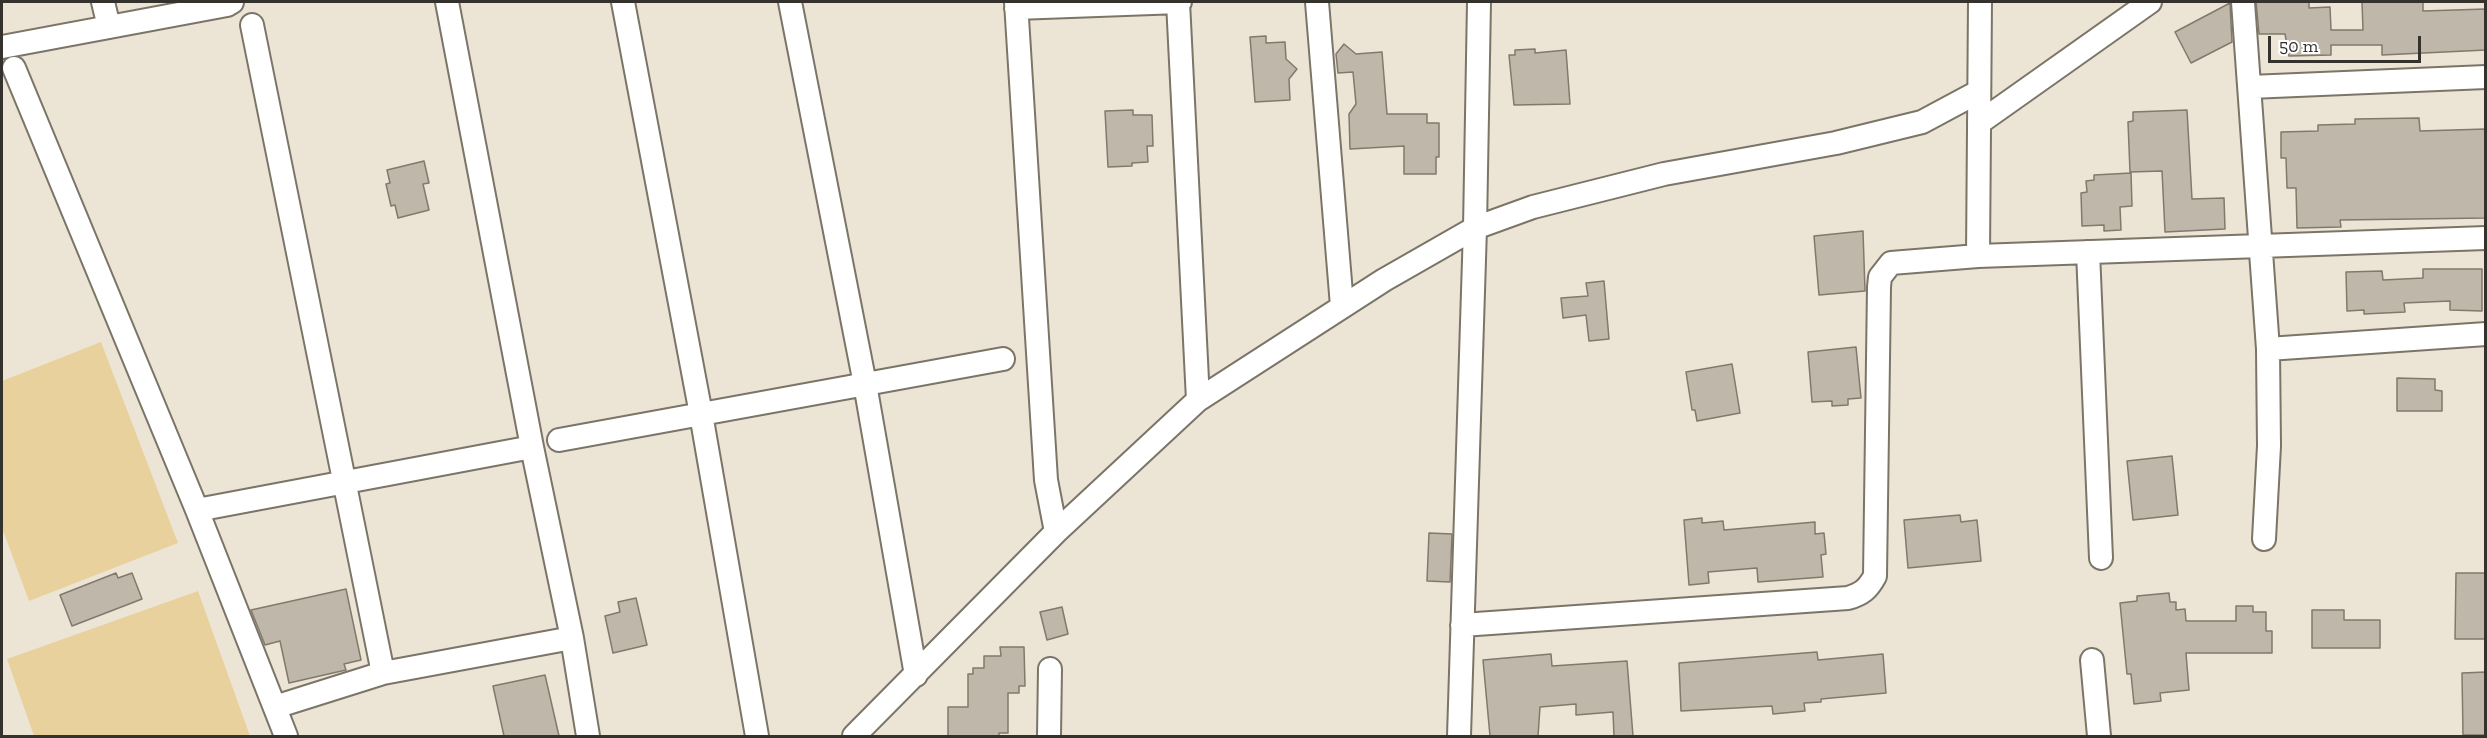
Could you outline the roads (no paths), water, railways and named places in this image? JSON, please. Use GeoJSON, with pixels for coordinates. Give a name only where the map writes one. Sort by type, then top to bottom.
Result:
{"type":"FeatureCollection","features":[{"type":"Feature","properties":{"kind":"street"},"geometry":{"type":"LineString","coordinates":[[103,2],[109,27]]}},
{"type":"Feature","properties":{"kind":"street"},"geometry":{"type":"LineString","coordinates":[[2,47],[232,2]]}},
{"type":"Feature","properties":{"kind":"street"},"geometry":{"type":"LineString","coordinates":[[447,2],[532,447],[572,638],[588,736]]}},
{"type":"Feature","properties":{"kind":"street"},"geometry":{"type":"LineString","coordinates":[[623,2],[701,414],[757,736]]}},
{"type":"Feature","properties":{"kind":"street"},"geometry":{"type":"LineString","coordinates":[[790,2],[866,384],[916,675]]}},
{"type":"Feature","properties":{"kind":"street"},"geometry":{"type":"LineString","coordinates":[[1056,532],[1046,480],[1016,5],[1179,2],[1198,400]]}},
{"type":"Feature","properties":{"kind":"street"},"geometry":{"type":"LineString","coordinates":[[1317,2],[1342,306]]}},
{"type":"Feature","properties":{"kind":"street"},"geometry":{"type":"LineString","coordinates":[[1459,736],[1476,228],[1479,2]]}},
{"type":"Feature","properties":{"kind":"street"},"geometry":{"type":"LineString","coordinates":[[1978,256],[1980,2]]}},
{"type":"Feature","properties":{"kind":"street"},"geometry":{"type":"LineString","coordinates":[[1979,123],[2150,2]]}},
{"type":"Feature","properties":{"kind":"street"},"geometry":{"type":"LineString","coordinates":[[2243,2],[2268,349],[2269,446],[2264,540]]}},
{"type":"Feature","properties":{"kind":"street"},"geometry":{"type":"LineString","coordinates":[[252,25],[383,673]]}},
{"type":"Feature","properties":{"kind":"street"},"geometry":{"type":"LineString","coordinates":[[14,68],[197,510],[286,736]]}},
{"type":"Feature","properties":{"kind":"street"},"geometry":{"type":"LineString","coordinates":[[2250,87],[2486,77]]}},
{"type":"Feature","properties":{"kind":"street"},"geometry":{"type":"LineString","coordinates":[[854,736],[1056,532],[1198,400],[1342,306],[1476,228],[1533,207],[1586,192],[1664,174],[1836,143],[1922,122],[1978,92]]}},
{"type":"Feature","properties":{"kind":"street"},"geometry":{"type":"LineString","coordinates":[[1462,625],[1848,598],[1860,595],[1869,587],[1875,576],[1880,277],[1884,269],[1900,260],[2486,238]]}},
{"type":"Feature","properties":{"kind":"street"},"geometry":{"type":"LineString","coordinates":[[2088,252],[2101,558]]}},
{"type":"Feature","properties":{"kind":"street"},"geometry":{"type":"LineString","coordinates":[[2268,349],[2486,334]]}},
{"type":"Feature","properties":{"kind":"street"},"geometry":{"type":"LineString","coordinates":[[559,441],[1003,359]]}},
{"type":"Feature","properties":{"kind":"street"},"geometry":{"type":"LineString","coordinates":[[197,510],[532,447]]}},
{"type":"Feature","properties":{"kind":"street"},"geometry":{"type":"LineString","coordinates":[[275,707],[383,673],[572,638]]}},
{"type":"Feature","properties":{"kind":"street"},"geometry":{"type":"LineString","coordinates":[[2092,660],[2098,736]]}},
{"type":"Feature","properties":{"kind":"street"},"geometry":{"type":"LineString","coordinates":[[1049,736],[1050,669]]}}]}
